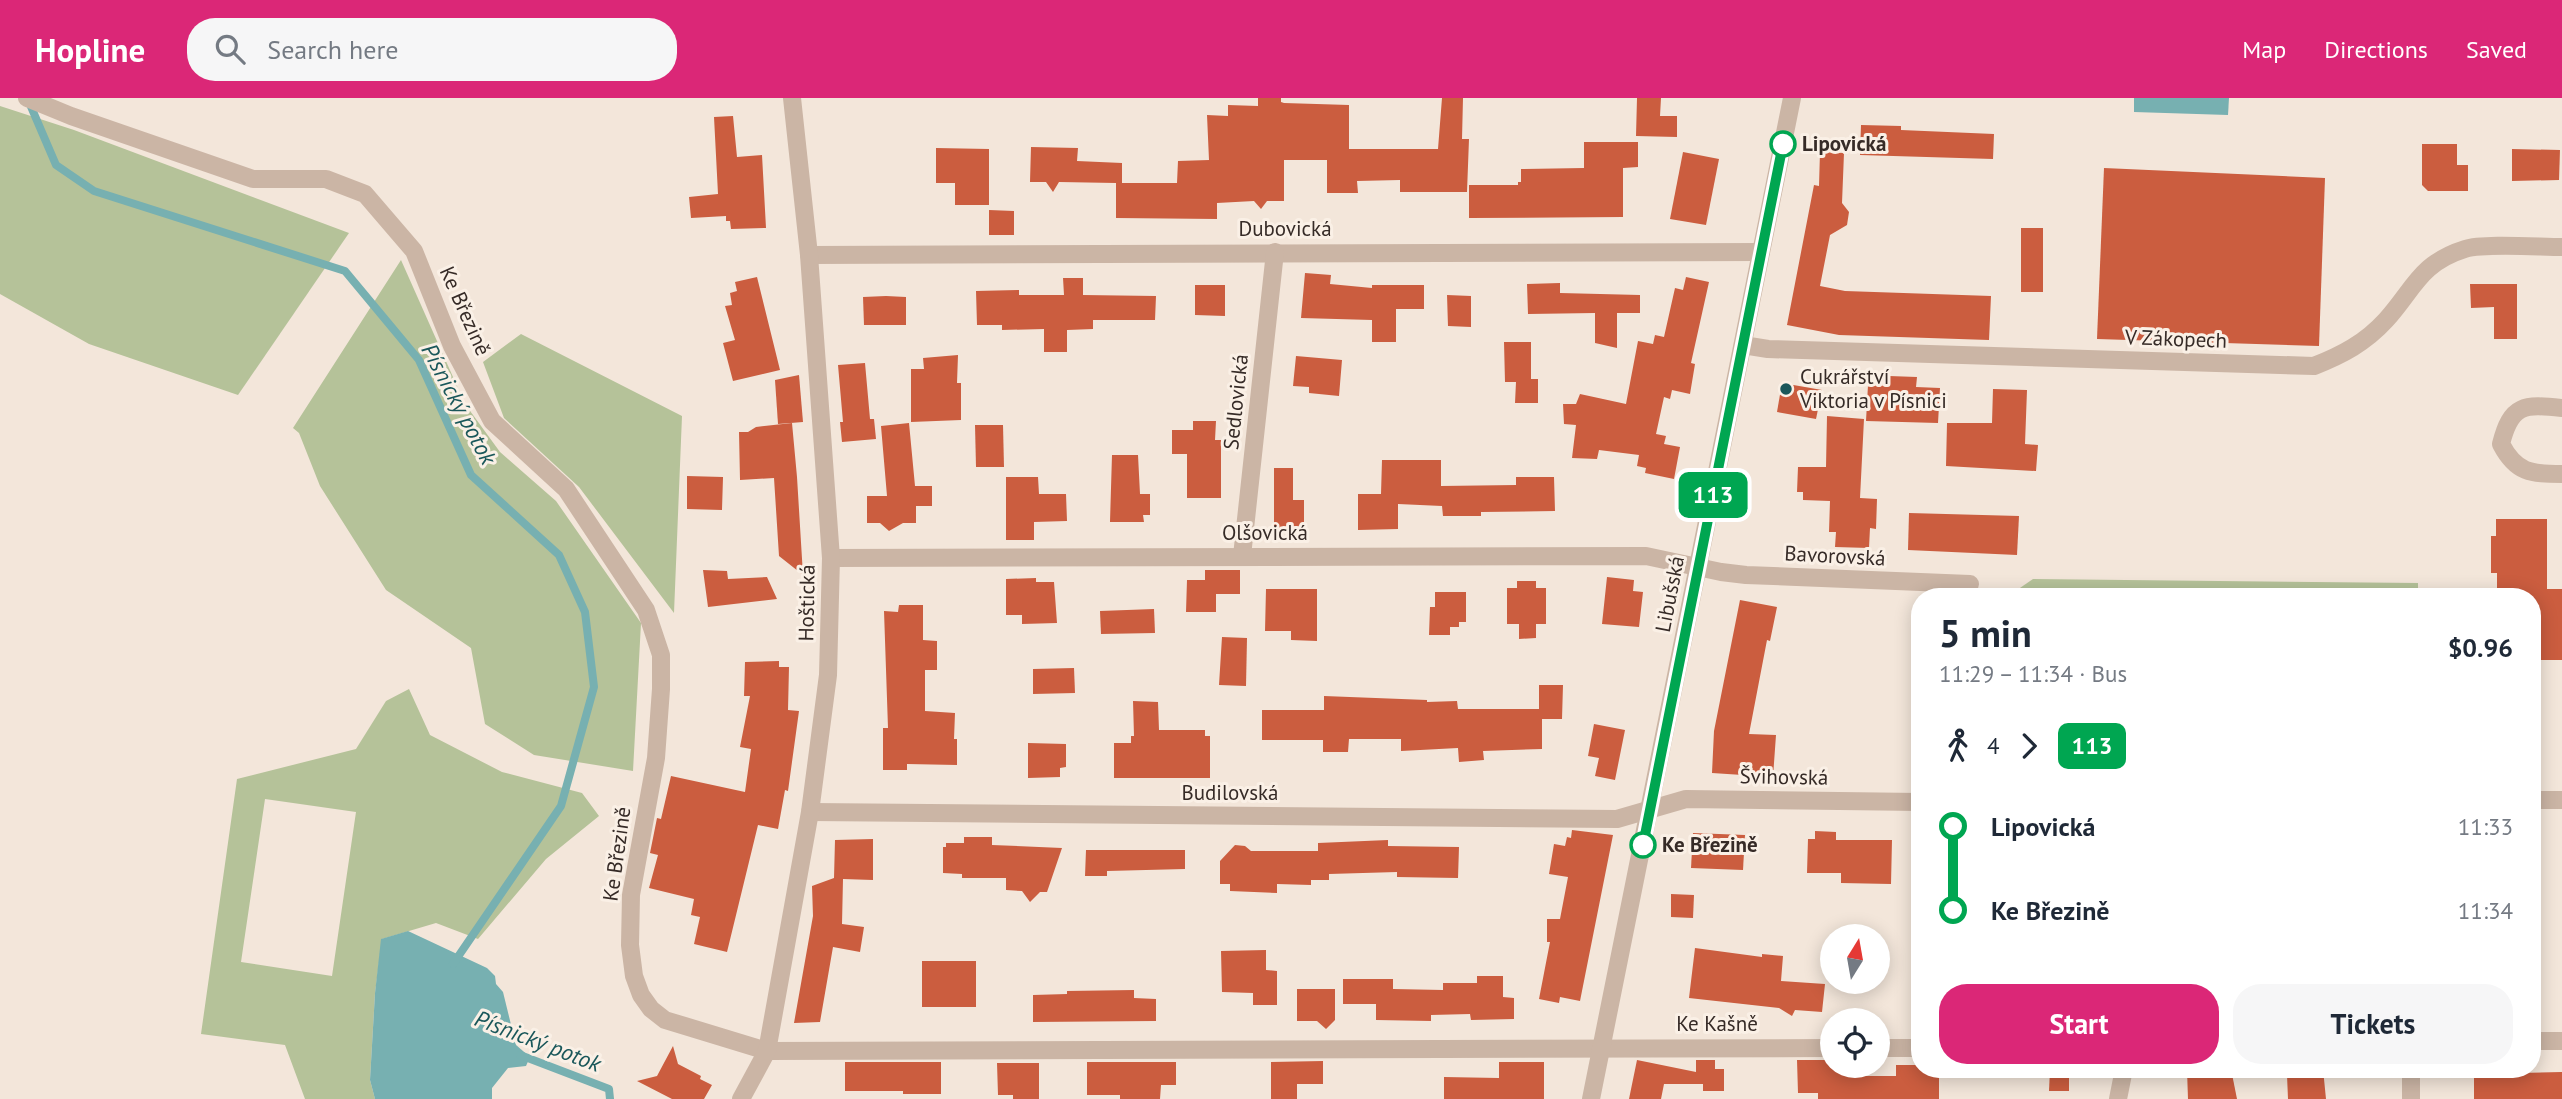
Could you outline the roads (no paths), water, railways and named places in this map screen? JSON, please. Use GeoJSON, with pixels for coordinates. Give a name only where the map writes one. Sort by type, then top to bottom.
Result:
{"type":"FeatureCollection","features":[{"type":"Feature","properties":{"kind":"street","name":"Ke Březině"},"geometry":{"type":"LineString","coordinates":[[27,98],[253,179],[326,179],[365,194],[414,251],[452,346],[492,421],[566,489],[646,610],[661,655],[662,689],[656,758],[631,895],[630,945],[634,976],[641,995],[651,1009],[665,1020],[766,1051],[1601,1047]]}},
{"type":"Feature","properties":{"kind":"street","name":"Hoštická"},"geometry":{"type":"LineString","coordinates":[[741,1099],[766,1051],[810,812],[828,675],[831,558],[809,255],[792,98]]}},
{"type":"Feature","properties":{"kind":"street","name":"Libušská"},"geometry":{"type":"LineString","coordinates":[[1591,1099],[1793,98]]}},
{"type":"Feature","properties":{"kind":"street","name":"V Zákopech"},"geometry":{"type":"LineString","coordinates":[[1743,345],[1782,349],[2314,366],[2347,354],[2385,321],[2421,273],[2445,256],[2468,247],[2562,247]]}},
{"type":"Feature","properties":{"kind":"street","name":"Sedlovická"},"geometry":{"type":"LineString","coordinates":[[1242,556],[1275,252]]}},
{"type":"Feature","properties":{"kind":"street","name":"Dubovická"},"geometry":{"type":"LineString","coordinates":[[809,255],[1761,252]]}},
{"type":"Feature","properties":{"kind":"street"},"geometry":{"type":"LineString","coordinates":[[2562,408],[2537,406],[2519,410],[2506,423],[2501,444],[2510,462],[2536,474],[2562,474]]}},
{"type":"Feature","properties":{"kind":"street","name":"Olšovická"},"geometry":{"type":"LineString","coordinates":[[831,558],[1646,555],[1699,567]]}},
{"type":"Feature","properties":{"kind":"street","name":"Bavorovská"},"geometry":{"type":"LineString","coordinates":[[1699,567],[1746,575],[1970,584]]}},
{"type":"Feature","properties":{"kind":"street","name":"Švihovská"},"geometry":{"type":"LineString","coordinates":[[1650,811],[1686,799],[1911,802]]}},
{"type":"Feature","properties":{"kind":"street"},"geometry":{"type":"LineString","coordinates":[[2541,800],[2562,800]]}},
{"type":"Feature","properties":{"kind":"street","name":"Budilovská"},"geometry":{"type":"LineString","coordinates":[[810,812],[1617,819],[1650,811]]}},
{"type":"Feature","properties":{"kind":"street"},"geometry":{"type":"LineString","coordinates":[[2541,1041],[2562,1041]]}},
{"type":"Feature","properties":{"kind":"street","name":"Ke Kašně"},"geometry":{"type":"LineString","coordinates":[[1601,1047],[1820,1048]]}},
{"type":"Feature","properties":{"kind":"street"},"geometry":{"type":"LineString","coordinates":[[1890,1048],[1911,1048]]}},
{"type":"Feature","properties":{"kind":"street"},"geometry":{"type":"LineString","coordinates":[[2118,1099],[2122,1078]]}},
{"type":"Feature","properties":{"kind":"street"},"geometry":{"type":"LineString","coordinates":[[2411,1078],[2411,1099]]}},
{"type":"Feature","properties":{"kind":"water"},"geometry":{"type":"Polygon","coordinates":[[[2134,98],[2229,98],[2228,115],[2134,112],[2134,98]]]}},
{"type":"Feature","properties":{"kind":"water"},"geometry":{"type":"Polygon","coordinates":[[[408,931],[487,968],[495,976],[496,984],[503,992],[516,1045],[530,1057],[526,1066],[508,1068],[492,1088],[492,1099],[375,1099],[370,1080],[381,939],[408,931]]]}},
{"type":"Feature","properties":{"kind":"waterway","name":"Písnický potok"},"geometry":{"type":"LineString","coordinates":[[29,102],[56,165],[94,191],[345,271],[419,360],[471,475],[559,555],[585,612],[594,687],[561,806],[453,964]]}},
{"type":"Feature","properties":{"kind":"waterway","name":"Písnický potok"},"geometry":{"type":"LineString","coordinates":[[520,1055],[609,1089],[610,1099]]}},
{"type":"Feature","properties":{"kind":"place","name":"Lipovická"},"geometry":{"type":"Point","coordinates":[1783,144]}},
{"type":"Feature","properties":{"kind":"place","name":"Cukrářství Viktoria v Písnici"},"geometry":{"type":"Point","coordinates":[1786,389]}},
{"type":"Feature","properties":{"kind":"place","name":"Ke Březině"},"geometry":{"type":"Point","coordinates":[1643,845]}}]}
